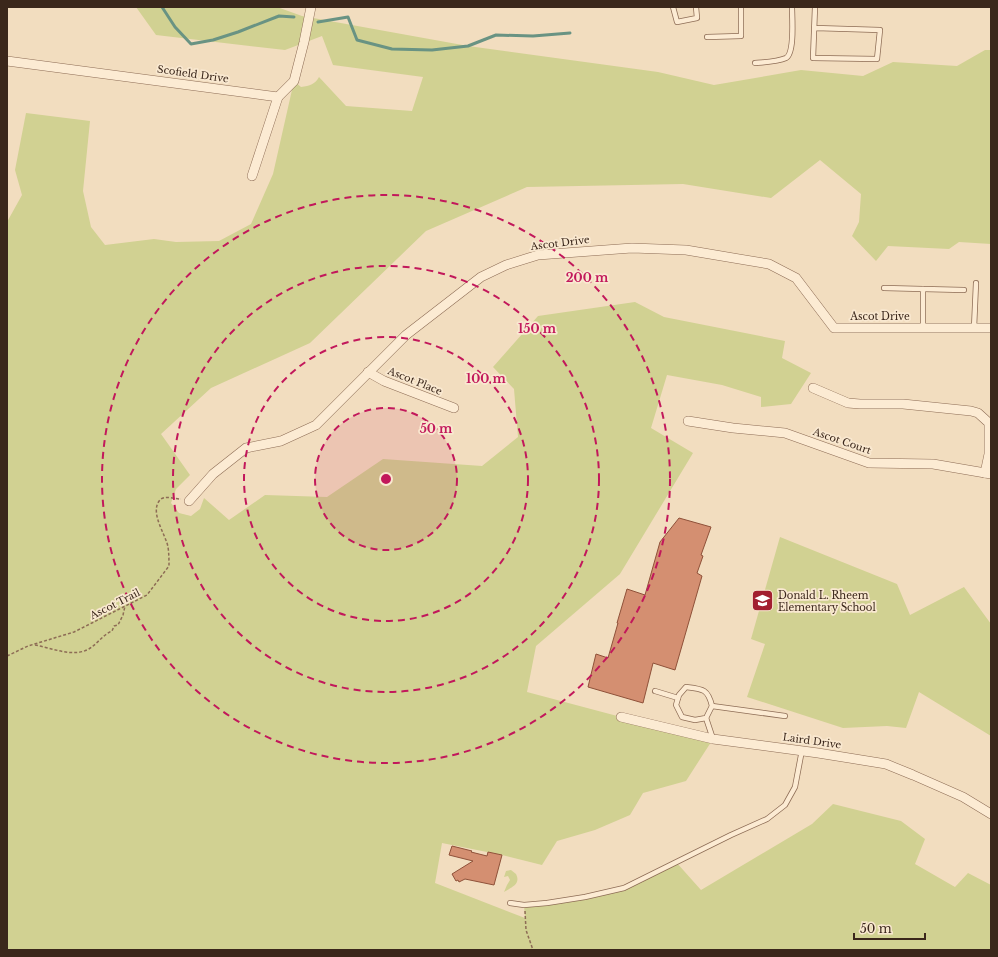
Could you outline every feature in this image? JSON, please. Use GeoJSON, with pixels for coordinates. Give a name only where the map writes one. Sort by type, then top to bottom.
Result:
{"type":"FeatureCollection","features":[{"type":"Feature","properties":{"kind":"street"},"geometry":{"type":"LineString","coordinates":[[252,176],[278,97],[294,81],[303,48],[311,7]]}},
{"type":"Feature","properties":{"kind":"street","name":"Scofield Drive"},"geometry":{"type":"LineString","coordinates":[[7,61],[278,97]]}},
{"type":"Feature","properties":{"kind":"street","name":"Ascot Drive"},"geometry":{"type":"LineString","coordinates":[[189,501],[214,474],[246,448],[281,441],[316,425],[406,335],[482,277],[506,265],[538,255],[632,248],[686,250],[769,264],[796,278],[834,328],[991,328]]}},
{"type":"Feature","properties":{"kind":"street","name":"Ascot Place"},"geometry":{"type":"LineString","coordinates":[[368,372],[384,381],[454,408]]}},
{"type":"Feature","properties":{"kind":"street"},"geometry":{"type":"LineString","coordinates":[[813,388],[848,402],[860,404],[903,404],[978,413],[989,423],[990,454],[988,474]]}},
{"type":"Feature","properties":{"kind":"street","name":"Ascot Court"},"geometry":{"type":"LineString","coordinates":[[688,421],[733,428],[785,433],[869,464],[932,464],[988,474]]}},
{"type":"Feature","properties":{"kind":"street","name":"Laird Drive"},"geometry":{"type":"LineString","coordinates":[[621,717],[713,738],[802,750],[886,764],[914,775],[963,798],[991,814]]}},
{"type":"Feature","properties":{"kind":"lane"},"geometry":{"type":"LineString","coordinates":[[673,7],[677,22],[697,18],[696,7]]}},
{"type":"Feature","properties":{"kind":"lane"},"geometry":{"type":"LineString","coordinates":[[707,37],[741,36],[741,7]]}},
{"type":"Feature","properties":{"kind":"lane"},"geometry":{"type":"LineString","coordinates":[[755,63],[784,59],[790,53],[792,43],[792,7]]}},
{"type":"Feature","properties":{"kind":"lane"},"geometry":{"type":"LineString","coordinates":[[815,28],[880,30],[877,59],[813,58],[816,7]]}},
{"type":"Feature","properties":{"kind":"lane"},"geometry":{"type":"LineString","coordinates":[[974,328],[976,283]]}},
{"type":"Feature","properties":{"kind":"lane"},"geometry":{"type":"LineString","coordinates":[[884,288],[964,290]]}},
{"type":"Feature","properties":{"kind":"lane"},"geometry":{"type":"LineString","coordinates":[[923,288],[923,327]]}},
{"type":"Feature","properties":{"kind":"lane"},"geometry":{"type":"LineString","coordinates":[[706,718],[695,720],[682,717],[676,705],[679,695],[686,687],[702,689],[710,696],[712,706],[706,718],[713,738]]}},
{"type":"Feature","properties":{"kind":"lane"},"geometry":{"type":"LineString","coordinates":[[655,691],[678,698]]}},
{"type":"Feature","properties":{"kind":"lane"},"geometry":{"type":"LineString","coordinates":[[712,706],[785,716]]}},
{"type":"Feature","properties":{"kind":"lane"},"geometry":{"type":"LineString","coordinates":[[510,902],[524,905],[585,897],[624,888],[731,835],[767,819],[785,805],[795,787],[802,750]]}},
{"type":"Feature","properties":{"kind":"path","name":"Ascot Trail"},"geometry":{"type":"LineString","coordinates":[[7,656],[34,645],[74,632],[147,595],[169,566],[168,546],[157,518],[156,511],[160,500],[164,497],[189,501]]}},
{"type":"Feature","properties":{"kind":"path"},"geometry":{"type":"LineString","coordinates":[[34,645],[72,653],[87,650],[101,640],[106,634],[112,631],[114,626],[118,625],[123,615],[125,606]]}},
{"type":"Feature","properties":{"kind":"path"},"geometry":{"type":"LineString","coordinates":[[524,905],[526,930],[533,950]]}},
{"type":"Feature","properties":{"kind":"green space"},"geometry":{"type":"Polygon","coordinates":[[[136,7],[277,7],[302,16],[468,46],[658,72],[714,85],[801,70],[863,76],[893,62],[957,66],[985,50],[991,50],[991,244],[959,242],[949,249],[888,246],[876,261],[852,236],[859,222],[861,194],[820,160],[771,198],[683,184],[527,187],[426,231],[310,343],[211,388],[161,434],[190,475],[176,489],[171,503],[179,513],[191,516],[200,509],[204,498],[229,520],[265,495],[327,497],[383,459],[482,466],[518,437],[514,389],[493,367],[538,316],[635,302],[664,317],[785,341],[782,358],[811,373],[791,404],[761,407],[761,397],[722,385],[667,375],[651,428],[693,453],[620,574],[536,646],[527,692],[621,717],[713,739],[686,781],[643,793],[630,815],[595,830],[557,841],[542,865],[442,843],[435,883],[525,918],[524,905],[547,903],[624,888],[676,862],[701,890],[812,824],[833,804],[901,821],[925,839],[915,864],[955,887],[968,873],[991,885],[991,950],[7,950],[7,222],[22,195],[15,170],[26,113],[90,121],[83,191],[91,227],[105,245],[154,239],[176,242],[219,241],[251,224],[273,174],[294,81],[301,87],[304,87],[314,83],[319,77],[346,106],[412,111],[423,77],[333,65],[322,36],[285,50],[156,35],[136,7]]]}},
{"type":"Feature","properties":{"kind":"green space"},"geometry":{"type":"Polygon","coordinates":[[[780,537],[897,584],[910,615],[964,587],[991,624],[991,736],[919,692],[906,728],[887,726],[843,728],[747,697],[765,644],[751,639],[780,537]]]}},
{"type":"Feature","properties":{"kind":"green space"},"geometry":{"type":"Polygon","coordinates":[[[511,870],[516,874],[517,883],[504,892],[510,880],[508,876],[504,877],[506,871],[511,870]]]}},
{"type":"Feature","properties":{"kind":"building"},"geometry":{"type":"Polygon","coordinates":[[[679,518],[711,527],[701,555],[703,556],[697,573],[702,576],[675,670],[653,663],[643,703],[588,687],[596,654],[608,658],[627,589],[645,595],[660,542],[679,518]]]}},
{"type":"Feature","properties":{"kind":"building"},"geometry":{"type":"Polygon","coordinates":[[[452,846],[487,856],[488,852],[502,855],[494,885],[465,879],[459,882],[458,880],[456,881],[452,874],[473,861],[449,855],[452,846]]]}},
{"type":"Feature","properties":{"kind":"waterway"},"geometry":{"type":"LineString","coordinates":[[162,7],[175,27],[191,44],[213,40],[279,16],[294,17]]}},
{"type":"Feature","properties":{"kind":"waterway"},"geometry":{"type":"LineString","coordinates":[[318,22],[348,17],[357,40],[392,49],[432,50],[468,46],[496,35],[533,36],[570,33]]}},
{"type":"Feature","properties":{"kind":"place","name":"Donald L. Rheem Elementary School"},"geometry":{"type":"Point","coordinates":[763,601]}}]}
